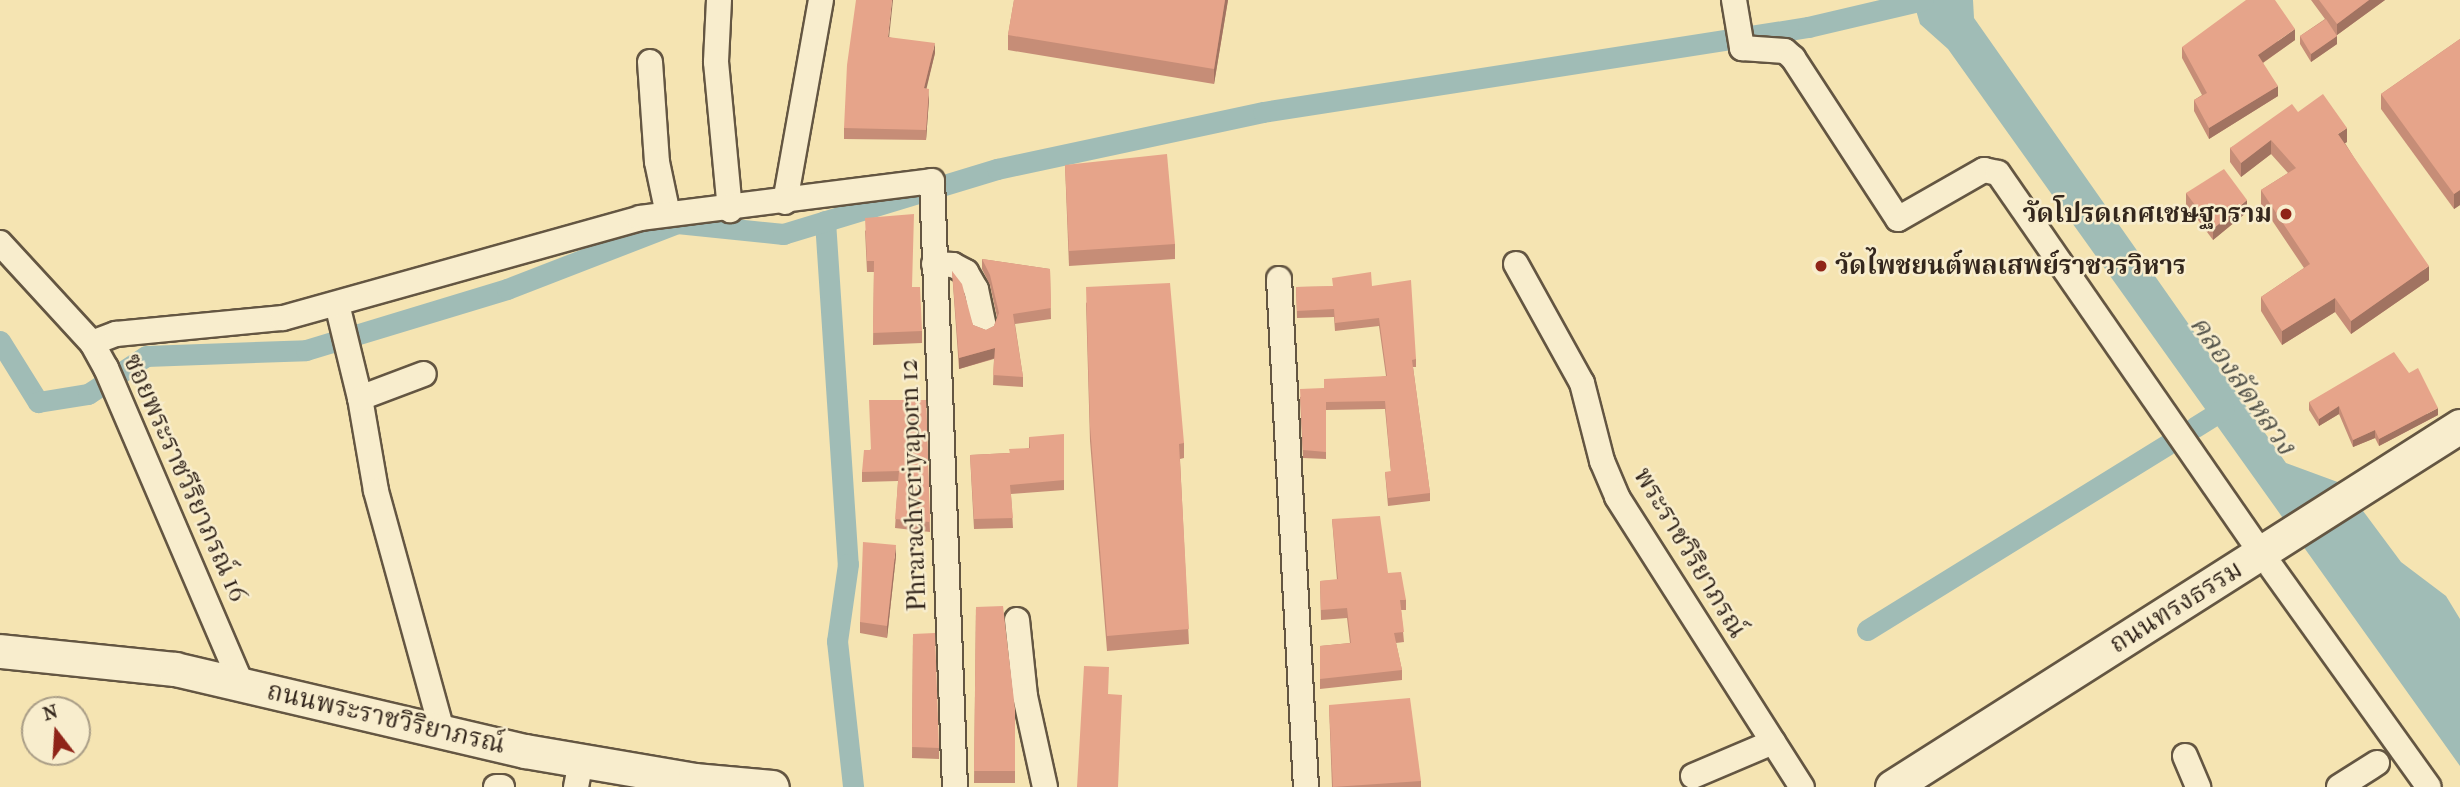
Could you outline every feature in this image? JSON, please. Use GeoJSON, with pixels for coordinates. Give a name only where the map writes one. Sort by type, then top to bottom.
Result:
{"type":"FeatureCollection","features":[{"type":"Feature","properties":{"kind":"main road","name":"ถนนทรงธรรม"},"geometry":{"type":"LineString","coordinates":[[1892,787],[2265,553],[2460,426]]}},
{"type":"Feature","properties":{"kind":"main road","name":"ถนนพระราชวิริยาภรณ์"},"geometry":{"type":"LineString","coordinates":[[0,652],[134,663],[242,685],[442,731],[578,774],[764,787]]}},
{"type":"Feature","properties":{"kind":"street"},"geometry":{"type":"LineString","coordinates":[[719,0],[716,62],[730,209]]}},
{"type":"Feature","properties":{"kind":"street"},"geometry":{"type":"LineString","coordinates":[[92,343],[116,334],[338,313],[605,226],[668,214],[785,202],[821,0]]}},
{"type":"Feature","properties":{"kind":"street"},"geometry":{"type":"LineString","coordinates":[[1736,21],[1742,48],[1784,51],[1793,58],[1898,219],[1984,170],[1998,173],[2429,787]]}},
{"type":"Feature","properties":{"kind":"street"},"geometry":{"type":"LineString","coordinates":[[650,62],[657,162],[668,214]]}},
{"type":"Feature","properties":{"kind":"street","name":"Phrarachveriyaporn 12"},"geometry":{"type":"LineString","coordinates":[[785,202],[932,183],[956,787]]}},
{"type":"Feature","properties":{"kind":"street","name":"ซอยพระราชวีริยาภรณ์ 16"},"geometry":{"type":"LineString","coordinates":[[0,243],[92,343],[106,368],[123,402],[242,685]]}},
{"type":"Feature","properties":{"kind":"street"},"geometry":{"type":"LineString","coordinates":[[934,264],[953,265],[966,272],[976,289],[984,326]]}},
{"type":"Feature","properties":{"kind":"street","name":"พระราชวิริยาภรณ์"},"geometry":{"type":"LineString","coordinates":[[1516,264],[1582,383],[1602,461],[1617,497],[1802,787]]}},
{"type":"Feature","properties":{"kind":"street"},"geometry":{"type":"LineString","coordinates":[[1279,279],[1306,787]]}},
{"type":"Feature","properties":{"kind":"street"},"geometry":{"type":"LineString","coordinates":[[338,313],[360,398],[376,491],[442,731]]}},
{"type":"Feature","properties":{"kind":"street"},"geometry":{"type":"LineString","coordinates":[[360,398],[424,374]]}},
{"type":"Feature","properties":{"kind":"street"},"geometry":{"type":"LineString","coordinates":[[1017,620],[1026,696],[1045,787]]}},
{"type":"Feature","properties":{"kind":"street"},"geometry":{"type":"LineString","coordinates":[[1693,776],[1773,742]]}},
{"type":"Feature","properties":{"kind":"street"},"geometry":{"type":"LineString","coordinates":[[2185,756],[2198,787]]}},
{"type":"Feature","properties":{"kind":"street"},"geometry":{"type":"LineString","coordinates":[[2339,787],[2377,763]]}},
{"type":"Feature","properties":{"kind":"water"},"geometry":{"type":"Polygon","coordinates":[[[1913,0],[1973,0],[1974,18],[2286,463],[2343,484],[2401,562],[2446,596],[2460,619],[2460,766],[1948,49],[1920,24],[1913,0]]]}},
{"type":"Feature","properties":{"kind":"building"},"geometry":{"type":"Polygon","coordinates":[[[856,0],[892,0],[888,37],[935,43],[924,88],[929,89],[926,130],[844,128],[847,65],[856,0]]]}},
{"type":"Feature","properties":{"kind":"building"},"geometry":{"type":"Polygon","coordinates":[[[1014,0],[1225,0],[1214,69],[1008,35],[1014,0]]]}},
{"type":"Feature","properties":{"kind":"building"},"geometry":{"type":"Polygon","coordinates":[[[2246,0],[2275,0],[2295,29],[2258,55],[2278,86],[2209,128],[2194,100],[2207,93],[2182,47],[2246,0]]]}},
{"type":"Feature","properties":{"kind":"building"},"geometry":{"type":"Polygon","coordinates":[[[2319,0],[2369,0],[2337,24],[2319,0]]]}},
{"type":"Feature","properties":{"kind":"building"},"geometry":{"type":"Polygon","coordinates":[[[2326,19],[2337,36],[2311,54],[2300,36],[2326,19]]]}},
{"type":"Feature","properties":{"kind":"building"},"geometry":{"type":"Polygon","coordinates":[[[2460,39],[2460,190],[2454,194],[2381,94],[2460,39]]]}},
{"type":"Feature","properties":{"kind":"building"},"geometry":{"type":"Polygon","coordinates":[[[2323,94],[2347,128],[2338,134],[2429,266],[2351,321],[2335,298],[2282,331],[2261,297],[2310,264],[2261,190],[2296,168],[2271,140],[2241,163],[2230,148],[2292,104],[2298,112],[2323,94]]]}},
{"type":"Feature","properties":{"kind":"building"},"geometry":{"type":"Polygon","coordinates":[[[1167,154],[1175,244],[1069,251],[1065,165],[1167,154]]]}},
{"type":"Feature","properties":{"kind":"building"},"geometry":{"type":"Polygon","coordinates":[[[2224,169],[2247,200],[2213,229],[2186,193],[2224,169]]]}},
{"type":"Feature","properties":{"kind":"building"},"geometry":{"type":"Polygon","coordinates":[[[914,214],[912,287],[920,287],[922,331],[873,333],[874,261],[867,261],[865,218],[914,214]]]}},
{"type":"Feature","properties":{"kind":"building"},"geometry":{"type":"Polygon","coordinates":[[[982,259],[1050,269],[1051,308],[1013,314],[1023,377],[993,375],[995,348],[959,358],[952,271],[962,284],[973,325],[986,330],[994,326],[999,313],[990,275],[982,259]]]}},
{"type":"Feature","properties":{"kind":"building"},"geometry":{"type":"Polygon","coordinates":[[[1371,272],[1372,286],[1411,280],[1416,359],[1412,360],[1430,493],[1388,498],[1385,472],[1391,471],[1385,401],[1326,402],[1326,452],[1303,450],[1300,389],[1324,388],[1324,379],[1387,376],[1379,318],[1335,323],[1334,309],[1297,311],[1296,287],[1333,286],[1332,278],[1371,272]]]}},
{"type":"Feature","properties":{"kind":"building"},"geometry":{"type":"Polygon","coordinates":[[[1170,283],[1184,443],[1179,444],[1189,629],[1107,636],[1090,426],[1086,287],[1170,283]]]}},
{"type":"Feature","properties":{"kind":"building"},"geometry":{"type":"Polygon","coordinates":[[[2394,352],[2409,373],[2418,368],[2438,408],[2379,439],[2375,430],[2353,440],[2339,406],[2319,419],[2309,402],[2394,352]]]}},
{"type":"Feature","properties":{"kind":"building"},"geometry":{"type":"Polygon","coordinates":[[[869,400],[926,400],[930,522],[895,519],[899,471],[862,472],[864,450],[871,450],[869,400]]]}},
{"type":"Feature","properties":{"kind":"building"},"geometry":{"type":"Polygon","coordinates":[[[1064,434],[1064,480],[1010,485],[1013,518],[974,519],[970,455],[1010,453],[1009,449],[1030,448],[1029,437],[1064,434]]]}},
{"type":"Feature","properties":{"kind":"building"},"geometry":{"type":"Polygon","coordinates":[[[1380,516],[1388,573],[1401,572],[1406,600],[1400,600],[1404,632],[1394,633],[1402,670],[1320,679],[1320,646],[1351,643],[1347,608],[1321,610],[1320,581],[1338,579],[1332,519],[1380,516]]]}},
{"type":"Feature","properties":{"kind":"building"},"geometry":{"type":"Polygon","coordinates":[[[863,542],[896,545],[887,626],[860,622],[863,542]]]}},
{"type":"Feature","properties":{"kind":"building"},"geometry":{"type":"Polygon","coordinates":[[[1003,606],[1015,709],[1015,771],[974,771],[976,607],[1003,606]]]}},
{"type":"Feature","properties":{"kind":"building"},"geometry":{"type":"Polygon","coordinates":[[[935,633],[939,748],[912,747],[913,634],[935,633]]]}},
{"type":"Feature","properties":{"kind":"building"},"geometry":{"type":"Polygon","coordinates":[[[1084,666],[1109,667],[1108,694],[1122,695],[1118,787],[1077,787],[1084,666]]]}},
{"type":"Feature","properties":{"kind":"building"},"geometry":{"type":"Polygon","coordinates":[[[1410,698],[1421,781],[1333,787],[1329,705],[1410,698]]]}},
{"type":"Feature","properties":{"kind":"waterway"},"geometry":{"type":"LineString","coordinates":[[0,341],[38,402],[88,394],[146,356],[306,350],[507,289],[677,223],[783,234],[997,169],[1263,112],[1808,27],[1923,0]]}},
{"type":"Feature","properties":{"kind":"waterway"},"geometry":{"type":"LineString","coordinates":[[825,221],[848,564],[837,641],[853,787]]}},
{"type":"Feature","properties":{"kind":"waterway","name":"คลองลัดหลวง"},"geometry":{"type":"LineString","coordinates":[[2195,427],[2224,409]]}},
{"type":"Feature","properties":{"kind":"waterway"},"geometry":{"type":"LineString","coordinates":[[1867,630],[2166,445]]}},
{"type":"Feature","properties":{"kind":"place","name":"วัดโปรดเกศเชษฐาราม"},"geometry":{"type":"Point","coordinates":[2286,214]}},
{"type":"Feature","properties":{"kind":"place","name":"วัดไพชยนต์พลเสพย์ราชวรวิหาร"},"geometry":{"type":"Point","coordinates":[1821,266]}}]}
